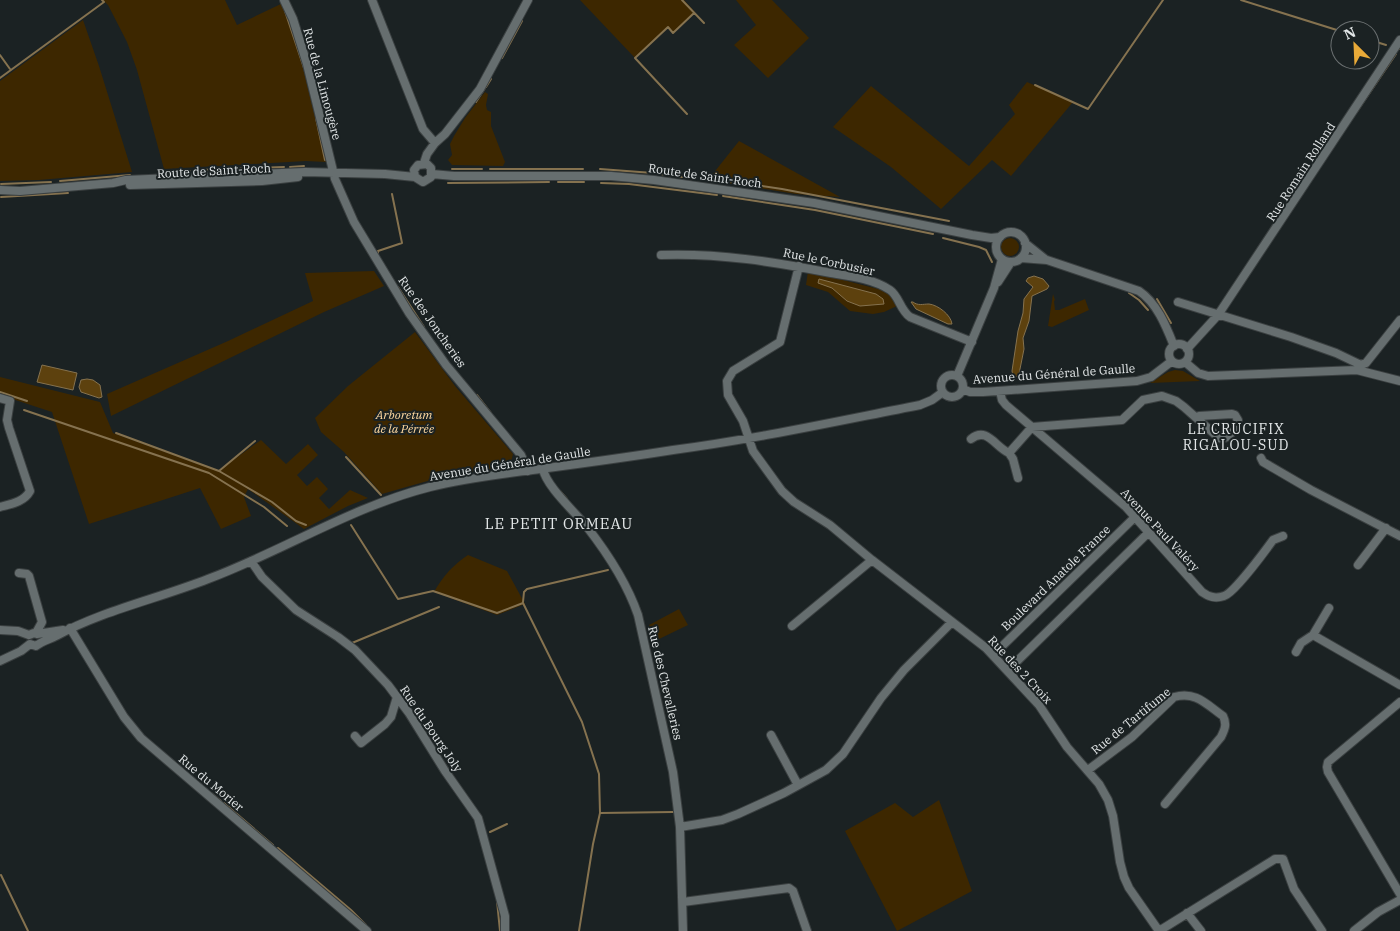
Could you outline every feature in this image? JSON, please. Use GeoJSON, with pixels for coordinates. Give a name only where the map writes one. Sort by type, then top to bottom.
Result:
{"type":"FeatureCollection","features":[{"type":"Feature","properties":{"kind":"street","name":"Rue de la Limougère"},"geometry":{"type":"LineString","coordinates":[[284,0],[293,19],[307,64],[333,175]]}},
{"type":"Feature","properties":{"kind":"street"},"geometry":{"type":"LineString","coordinates":[[372,0],[423,128],[435,143]]}},
{"type":"Feature","properties":{"kind":"street"},"geometry":{"type":"LineString","coordinates":[[424,164],[435,143],[445,134],[480,89],[528,0]]}},
{"type":"Feature","properties":{"kind":"street","name":"Rue Romain Rolland"},"geometry":{"type":"LineString","coordinates":[[1187,349],[1218,315],[1400,40]]}},
{"type":"Feature","properties":{"kind":"street"},"geometry":{"type":"LineString","coordinates":[[424,164],[429,166],[432,174],[426,181],[420,181],[415,173],[418,165],[424,164]]}},
{"type":"Feature","properties":{"kind":"street","name":"Route de Saint-Roch"},"geometry":{"type":"LineString","coordinates":[[0,190],[196,176],[305,172],[333,175],[415,173]]}},
{"type":"Feature","properties":{"kind":"street","name":"Route de Saint-Roch"},"geometry":{"type":"LineString","coordinates":[[432,174],[454,176],[611,176],[654,180],[814,203],[972,235],[991,238],[1000,237]]}},
{"type":"Feature","properties":{"kind":"street","name":"Rue des Joncheries"},"geometry":{"type":"LineString","coordinates":[[333,175],[354,222],[409,313],[446,365],[521,455],[528,471]]}},
{"type":"Feature","properties":{"kind":"street"},"geometry":{"type":"LineString","coordinates":[[1011,262],[1002,259],[996,248],[1000,237],[1009,232],[1019,235],[1025,243],[1047,260]]}},
{"type":"Feature","properties":{"kind":"street","name":"Route de Saint-Roch"},"geometry":{"type":"LineString","coordinates":[[972,235],[996,248]]}},
{"type":"Feature","properties":{"kind":"street"},"geometry":{"type":"LineString","coordinates":[[1021,258],[1025,251],[1025,243]]}},
{"type":"Feature","properties":{"kind":"street","name":"Rue le Corbusier"},"geometry":{"type":"LineString","coordinates":[[661,255],[707,255],[758,260],[844,275],[882,286],[894,293],[902,308],[910,317],[972,342]]}},
{"type":"Feature","properties":{"kind":"street"},"geometry":{"type":"LineString","coordinates":[[994,288],[1011,262],[1021,258],[1047,260],[1139,291],[1147,298],[1159,315],[1174,346]]}},
{"type":"Feature","properties":{"kind":"street"},"geometry":{"type":"LineString","coordinates":[[957,376],[994,288],[1002,259]]}},
{"type":"Feature","properties":{"kind":"street","name":"Rue des 2 Croix"},"geometry":{"type":"LineString","coordinates":[[799,266],[780,342],[733,371],[727,381],[728,395],[743,421],[753,451],[782,491],[794,502],[830,525],[993,655],[1039,705],[1067,746],[1099,784],[1111,807],[1124,877],[1159,931]]}},
{"type":"Feature","properties":{"kind":"street"},"geometry":{"type":"LineString","coordinates":[[1178,302],[1291,337],[1336,353],[1360,365],[1366,363],[1400,320]]}},
{"type":"Feature","properties":{"kind":"street"},"geometry":{"type":"LineString","coordinates":[[1180,345],[1187,349],[1189,354],[1185,362],[1180,364],[1172,361],[1169,353],[1174,346],[1180,345]]}},
{"type":"Feature","properties":{"kind":"street","name":"Avenue du Général de Gaulle"},"geometry":{"type":"LineString","coordinates":[[963,389],[970,392],[1000,392],[1137,381],[1151,377],[1172,361]]}},
{"type":"Feature","properties":{"kind":"street"},"geometry":{"type":"LineString","coordinates":[[1185,362],[1198,373],[1208,376],[1348,370],[1366,372],[1400,381]]}},
{"type":"Feature","properties":{"kind":"street"},"geometry":{"type":"LineString","coordinates":[[950,375],[957,376],[963,383],[963,389],[956,396],[948,396],[943,392],[942,383],[950,375]]}},
{"type":"Feature","properties":{"kind":"street","name":"Avenue du Général de Gaulle"},"geometry":{"type":"LineString","coordinates":[[0,661],[21,651],[30,644],[36,646],[36,636],[52,638],[70,628],[108,613],[208,579],[349,515],[402,495],[457,481],[748,439],[920,405],[932,400],[943,392]]}},
{"type":"Feature","properties":{"kind":"street","name":"Avenue Paul Valéry"},"geometry":{"type":"LineString","coordinates":[[1000,392],[1004,402],[1120,501],[1202,592],[1209,596],[1214,598],[1226,596],[1273,540],[1283,536]]}},
{"type":"Feature","properties":{"kind":"street"},"geometry":{"type":"LineString","coordinates":[[1009,453],[1032,427],[1122,420],[1143,400],[1162,396],[1176,401],[1197,417],[1219,438],[1223,439],[1229,436],[1238,420],[1232,414],[1197,417]]}},
{"type":"Feature","properties":{"kind":"street"},"geometry":{"type":"LineString","coordinates":[[0,398],[10,401],[7,420],[8,428],[30,491],[22,500],[0,507]]}},
{"type":"Feature","properties":{"kind":"street"},"geometry":{"type":"LineString","coordinates":[[971,438],[978,434],[983,434],[1009,453],[1013,459],[1018,478]]}},
{"type":"Feature","properties":{"kind":"street"},"geometry":{"type":"LineString","coordinates":[[1261,458],[1263,462],[1311,490],[1400,536]]}},
{"type":"Feature","properties":{"kind":"street","name":"Rue des Chevalleries"},"geometry":{"type":"LineString","coordinates":[[543,469],[548,481],[588,528],[615,567],[635,606],[673,772],[680,827],[683,931]]}},
{"type":"Feature","properties":{"kind":"street","name":"Boulevard Anatole France"},"geometry":{"type":"LineString","coordinates":[[993,655],[1135,517]]}},
{"type":"Feature","properties":{"kind":"street"},"geometry":{"type":"LineString","coordinates":[[1358,565],[1386,528]]}},
{"type":"Feature","properties":{"kind":"street"},"geometry":{"type":"LineString","coordinates":[[1008,670],[1148,533]]}},
{"type":"Feature","properties":{"kind":"street"},"geometry":{"type":"LineString","coordinates":[[792,626],[872,560]]}},
{"type":"Feature","properties":{"kind":"street","name":"Rue du Bourg Joly"},"geometry":{"type":"LineString","coordinates":[[251,561],[262,577],[296,610],[355,650],[388,685],[409,713],[445,771],[478,818],[505,916],[505,931]]}},
{"type":"Feature","properties":{"kind":"street"},"geometry":{"type":"LineString","coordinates":[[0,630],[18,631],[36,636],[42,622],[29,576],[19,573]]}},
{"type":"Feature","properties":{"kind":"street"},"geometry":{"type":"LineString","coordinates":[[1296,652],[1301,643],[1313,635],[1329,608]]}},
{"type":"Feature","properties":{"kind":"street"},"geometry":{"type":"LineString","coordinates":[[680,827],[714,821],[738,814],[798,785],[836,762],[881,698],[904,670],[952,622]]}},
{"type":"Feature","properties":{"kind":"street","name":"Rue du Morier"},"geometry":{"type":"LineString","coordinates":[[70,628],[124,717],[141,738],[367,931]]}},
{"type":"Feature","properties":{"kind":"street"},"geometry":{"type":"LineString","coordinates":[[1313,635],[1400,685]]}},
{"type":"Feature","properties":{"kind":"street","name":"Rue de Tartifume"},"geometry":{"type":"LineString","coordinates":[[1088,770],[1132,737],[1174,697],[1181,695],[1195,696],[1223,716],[1226,725],[1225,730],[1165,804]]}},
{"type":"Feature","properties":{"kind":"street"},"geometry":{"type":"LineString","coordinates":[[355,736],[361,743],[385,724],[391,717],[397,697]]}},
{"type":"Feature","properties":{"kind":"street"},"geometry":{"type":"LineString","coordinates":[[1399,705],[1328,762],[1327,767],[1340,794],[1400,894]]}},
{"type":"Feature","properties":{"kind":"street"},"geometry":{"type":"LineString","coordinates":[[771,735],[798,785]]}},
{"type":"Feature","properties":{"kind":"street"},"geometry":{"type":"LineString","coordinates":[[1159,931],[1276,859],[1283,860],[1294,889],[1322,931]]}},
{"type":"Feature","properties":{"kind":"street"},"geometry":{"type":"LineString","coordinates":[[683,902],[789,888],[792,891],[807,931]]}},
{"type":"Feature","properties":{"kind":"street"},"geometry":{"type":"LineString","coordinates":[[1354,931],[1378,912],[1400,900]]}},
{"type":"Feature","properties":{"kind":"street"},"geometry":{"type":"LineString","coordinates":[[1188,912],[1201,931]]}},
{"type":"Feature","properties":{"kind":"green space"},"geometry":{"type":"Polygon","coordinates":[[[103,0],[225,0],[237,25],[283,3],[298,48],[326,162],[306,161],[164,169],[137,70],[127,42],[108,5],[103,0]]]}},
{"type":"Feature","properties":{"kind":"green space"},"geometry":{"type":"Polygon","coordinates":[[[580,0],[684,0],[695,12],[673,33],[668,28],[635,58],[580,0]]]}},
{"type":"Feature","properties":{"kind":"green space"},"geometry":{"type":"Polygon","coordinates":[[[736,0],[772,0],[809,38],[768,78],[734,45],[756,25],[736,0]]]}},
{"type":"Feature","properties":{"kind":"green space"},"geometry":{"type":"Polygon","coordinates":[[[83,20],[132,172],[39,180],[0,181],[0,81],[83,20]]]}},
{"type":"Feature","properties":{"kind":"green space"},"geometry":{"type":"Polygon","coordinates":[[[1027,82],[1073,102],[1011,176],[992,160],[941,209],[891,167],[833,127],[871,86],[969,166],[1015,114],[1009,105],[1027,82]]]}},
{"type":"Feature","properties":{"kind":"green space"},"geometry":{"type":"Polygon","coordinates":[[[485,92],[488,94],[486,105],[487,110],[491,112],[491,126],[505,162],[503,166],[452,165],[448,160],[452,155],[450,144],[465,118],[485,92]]]}},
{"type":"Feature","properties":{"kind":"green space"},"geometry":{"type":"Polygon","coordinates":[[[739,141],[840,197],[796,194],[708,180],[739,141]]]}},
{"type":"Feature","properties":{"kind":"green space"},"geometry":{"type":"Polygon","coordinates":[[[1010,238],[1016,241],[1019,247],[1016,253],[1010,256],[1004,253],[1001,247],[1004,241],[1010,238]]]}},
{"type":"Feature","properties":{"kind":"green space"},"geometry":{"type":"Polygon","coordinates":[[[374,271],[384,286],[324,312],[111,416],[107,394],[313,301],[305,273],[374,271]]]}},
{"type":"Feature","properties":{"kind":"green space"},"geometry":{"type":"Polygon","coordinates":[[[808,271],[886,291],[892,296],[897,306],[884,312],[873,314],[850,311],[828,292],[806,285],[808,271]]]}},
{"type":"Feature","properties":{"kind":"green space"},"geometry":{"type":"Polygon","coordinates":[[[1053,294],[1055,310],[1085,299],[1089,310],[1052,327],[1048,326],[1053,294]]]}},
{"type":"Feature","properties":{"kind":"green space","name":"Arboretum de la Pérrée"},"geometry":{"type":"Polygon","coordinates":[[[415,332],[455,386],[513,454],[510,466],[445,476],[382,494],[344,452],[321,432],[315,418],[348,386],[415,332]]]}},
{"type":"Feature","properties":{"kind":"green space"},"geometry":{"type":"Polygon","coordinates":[[[1175,370],[1183,371],[1200,381],[1150,383],[1168,372],[1175,370]]]}},
{"type":"Feature","properties":{"kind":"green space"},"geometry":{"type":"Polygon","coordinates":[[[0,377],[100,402],[113,433],[218,471],[261,440],[286,464],[308,444],[318,455],[297,475],[307,486],[317,477],[328,489],[319,498],[329,509],[350,490],[368,498],[348,506],[304,529],[248,489],[244,497],[251,516],[221,529],[200,488],[89,524],[52,412],[0,395],[0,377]]]}},
{"type":"Feature","properties":{"kind":"green space"},"geometry":{"type":"Polygon","coordinates":[[[468,555],[507,571],[525,604],[497,615],[434,592],[449,571],[468,555]]]}},
{"type":"Feature","properties":{"kind":"green space"},"geometry":{"type":"Polygon","coordinates":[[[679,609],[688,625],[657,640],[649,625],[679,609]]]}},
{"type":"Feature","properties":{"kind":"green space"},"geometry":{"type":"Polygon","coordinates":[[[939,800],[972,891],[897,931],[845,831],[895,803],[913,817],[939,800]]]}},
{"type":"Feature","properties":{"kind":"shaded area"},"geometry":{"type":"Polygon","coordinates":[[[1034,276],[1043,279],[1049,286],[1047,289],[1032,296],[1029,321],[1023,338],[1024,349],[1019,374],[1016,377],[1013,376],[1012,371],[1024,299],[1033,287],[1026,281],[1034,276]]]}},
{"type":"Feature","properties":{"kind":"shaded area"},"geometry":{"type":"Polygon","coordinates":[[[819,279],[876,294],[883,299],[884,304],[860,306],[847,301],[832,288],[818,283],[819,279]]]}},
{"type":"Feature","properties":{"kind":"shaded area"},"geometry":{"type":"Polygon","coordinates":[[[911,302],[936,306],[947,314],[952,324],[948,324],[916,309],[911,302]]]}},
{"type":"Feature","properties":{"kind":"shaded area"},"geometry":{"type":"Polygon","coordinates":[[[42,365],[77,373],[73,390],[37,382],[42,365]]]}},
{"type":"Feature","properties":{"kind":"shaded area"},"geometry":{"type":"Polygon","coordinates":[[[81,380],[93,380],[100,385],[102,397],[99,398],[81,392],[79,387],[81,380]]]}},
{"type":"Feature","properties":{"kind":"waterway"},"geometry":{"type":"LineString","coordinates":[[0,78],[104,2],[102,0]]}},
{"type":"Feature","properties":{"kind":"waterway"},"geometry":{"type":"LineString","coordinates":[[682,0],[704,23]]}},
{"type":"Feature","properties":{"kind":"waterway"},"geometry":{"type":"LineString","coordinates":[[1035,85],[1088,109],[1163,0]]}},
{"type":"Feature","properties":{"kind":"waterway"},"geometry":{"type":"LineString","coordinates":[[1241,0],[1330,28]]}},
{"type":"Feature","properties":{"kind":"waterway"},"geometry":{"type":"LineString","coordinates":[[285,11],[304,68]]}},
{"type":"Feature","properties":{"kind":"waterway"},"geometry":{"type":"LineString","coordinates":[[687,114],[635,58],[668,27],[673,33],[694,13]]}},
{"type":"Feature","properties":{"kind":"waterway"},"geometry":{"type":"LineString","coordinates":[[502,58],[522,21]]}},
{"type":"Feature","properties":{"kind":"waterway"},"geometry":{"type":"LineString","coordinates":[[1380,43],[1386,45]]}},
{"type":"Feature","properties":{"kind":"waterway"},"geometry":{"type":"LineString","coordinates":[[1356,113],[1396,54]]}},
{"type":"Feature","properties":{"kind":"waterway"},"geometry":{"type":"LineString","coordinates":[[0,55],[10,69]]}},
{"type":"Feature","properties":{"kind":"waterway"},"geometry":{"type":"LineString","coordinates":[[486,87],[491,79]]}},
{"type":"Feature","properties":{"kind":"waterway"},"geometry":{"type":"LineString","coordinates":[[476,102],[485,88]]}},
{"type":"Feature","properties":{"kind":"waterway"},"geometry":{"type":"LineString","coordinates":[[316,118],[325,160]]}},
{"type":"Feature","properties":{"kind":"waterway"},"geometry":{"type":"LineString","coordinates":[[290,167],[304,166]]}},
{"type":"Feature","properties":{"kind":"waterway"},"geometry":{"type":"LineString","coordinates":[[197,170],[284,167]]}},
{"type":"Feature","properties":{"kind":"waterway"},"geometry":{"type":"LineString","coordinates":[[452,169],[482,169]]}},
{"type":"Feature","properties":{"kind":"waterway"},"geometry":{"type":"LineString","coordinates":[[490,169],[583,169]]}},
{"type":"Feature","properties":{"kind":"waterway"},"geometry":{"type":"LineString","coordinates":[[600,169],[682,177]]}},
{"type":"Feature","properties":{"kind":"waterway"},"geometry":{"type":"LineString","coordinates":[[170,172],[190,171]]}},
{"type":"Feature","properties":{"kind":"waterway"},"geometry":{"type":"LineString","coordinates":[[60,181],[130,175]]}},
{"type":"Feature","properties":{"kind":"waterway"},"geometry":{"type":"LineString","coordinates":[[714,179],[782,189],[949,221]]}},
{"type":"Feature","properties":{"kind":"waterway"},"geometry":{"type":"LineString","coordinates":[[1,184],[51,182]]}},
{"type":"Feature","properties":{"kind":"waterway"},"geometry":{"type":"LineString","coordinates":[[448,183],[549,182]]}},
{"type":"Feature","properties":{"kind":"waterway"},"geometry":{"type":"LineString","coordinates":[[558,182],[584,182]]}},
{"type":"Feature","properties":{"kind":"waterway"},"geometry":{"type":"LineString","coordinates":[[601,183],[629,184],[717,195]]}},
{"type":"Feature","properties":{"kind":"waterway"},"geometry":{"type":"LineString","coordinates":[[1,197],[68,193]]}},
{"type":"Feature","properties":{"kind":"waterway"},"geometry":{"type":"LineString","coordinates":[[378,256],[378,251],[402,243],[392,194]]}},
{"type":"Feature","properties":{"kind":"waterway"},"geometry":{"type":"LineString","coordinates":[[723,196],[815,210],[933,234]]}},
{"type":"Feature","properties":{"kind":"waterway"},"geometry":{"type":"LineString","coordinates":[[943,238],[986,250],[992,262]]}},
{"type":"Feature","properties":{"kind":"waterway"},"geometry":{"type":"LineString","coordinates":[[398,287],[424,327]]}},
{"type":"Feature","properties":{"kind":"waterway"},"geometry":{"type":"LineString","coordinates":[[1129,293],[1148,310]]}},
{"type":"Feature","properties":{"kind":"waterway"},"geometry":{"type":"LineString","coordinates":[[1157,299],[1171,323]]}},
{"type":"Feature","properties":{"kind":"waterway"},"geometry":{"type":"LineString","coordinates":[[0,392],[27,401]]}},
{"type":"Feature","properties":{"kind":"waterway"},"geometry":{"type":"LineString","coordinates":[[477,395],[491,413]]}},
{"type":"Feature","properties":{"kind":"waterway"},"geometry":{"type":"LineString","coordinates":[[24,410],[209,473],[264,507],[287,526]]}},
{"type":"Feature","properties":{"kind":"waterway"},"geometry":{"type":"LineString","coordinates":[[116,433],[219,471],[272,502],[296,521],[306,525]]}},
{"type":"Feature","properties":{"kind":"waterway"},"geometry":{"type":"LineString","coordinates":[[219,471],[255,441]]}},
{"type":"Feature","properties":{"kind":"waterway"},"geometry":{"type":"LineString","coordinates":[[346,457],[381,495]]}},
{"type":"Feature","properties":{"kind":"waterway"},"geometry":{"type":"LineString","coordinates":[[560,491],[567,499]]}},
{"type":"Feature","properties":{"kind":"waterway"},"geometry":{"type":"LineString","coordinates":[[351,525],[398,599],[433,591],[497,613],[523,603],[582,722],[599,774],[600,813],[579,931]]}},
{"type":"Feature","properties":{"kind":"waterway"},"geometry":{"type":"LineString","coordinates":[[523,602],[524,592],[527,589],[608,570]]}},
{"type":"Feature","properties":{"kind":"waterway"},"geometry":{"type":"LineString","coordinates":[[352,643],[439,607]]}},
{"type":"Feature","properties":{"kind":"waterway"},"geometry":{"type":"LineString","coordinates":[[211,793],[221,801]]}},
{"type":"Feature","properties":{"kind":"waterway"},"geometry":{"type":"LineString","coordinates":[[224,803],[273,845]]}},
{"type":"Feature","properties":{"kind":"waterway"},"geometry":{"type":"LineString","coordinates":[[600,813],[673,812]]}},
{"type":"Feature","properties":{"kind":"waterway"},"geometry":{"type":"LineString","coordinates":[[490,832],[507,824]]}},
{"type":"Feature","properties":{"kind":"waterway"},"geometry":{"type":"LineString","coordinates":[[278,848],[366,925]]}},
{"type":"Feature","properties":{"kind":"waterway"},"geometry":{"type":"LineString","coordinates":[[1,875],[28,931]]}},
{"type":"Feature","properties":{"kind":"waterway"},"geometry":{"type":"LineString","coordinates":[[497,901],[500,931]]}},
{"type":"Feature","properties":{"kind":"district","name":"LE CRUCIFIX RIGALOU-SUD"},"geometry":{"type":"Point","coordinates":[1236,438]}},
{"type":"Feature","properties":{"kind":"district","name":"LE PETIT ORMEAU"},"geometry":{"type":"Point","coordinates":[559,524]}}]}
